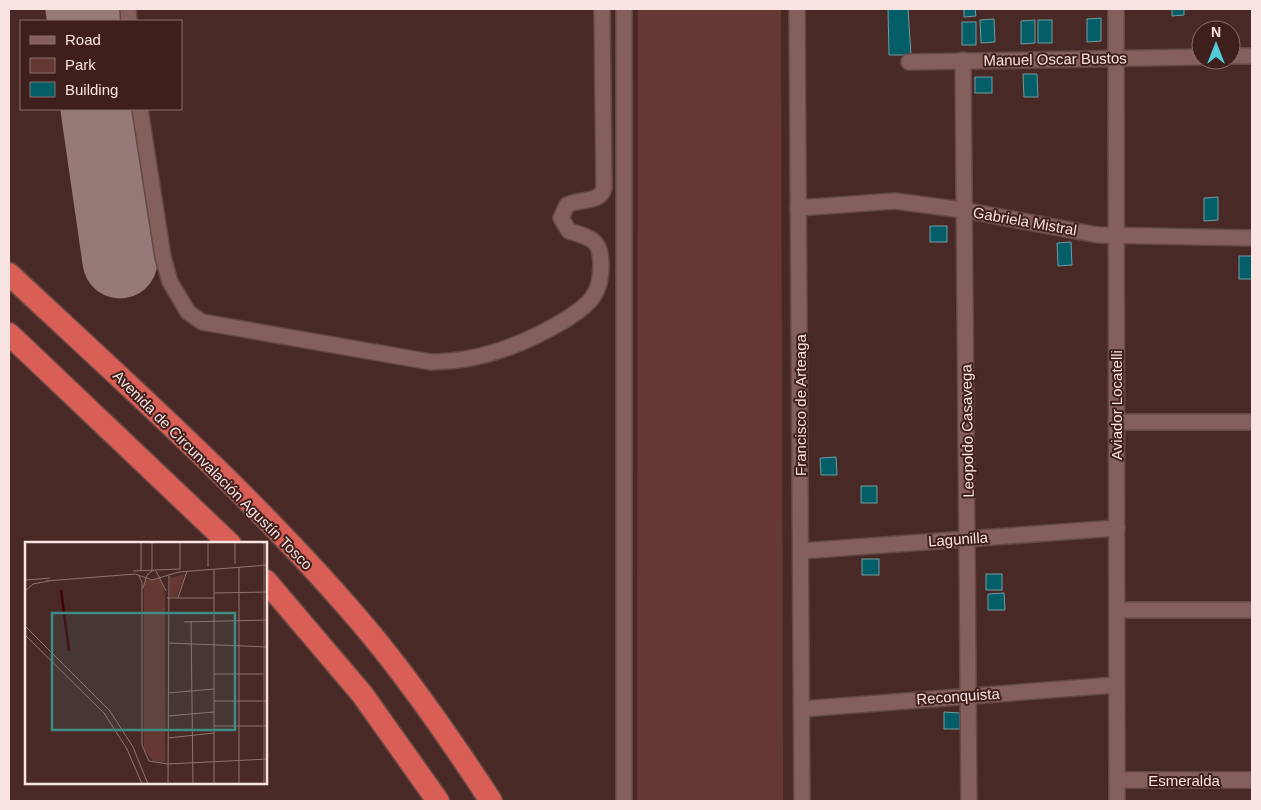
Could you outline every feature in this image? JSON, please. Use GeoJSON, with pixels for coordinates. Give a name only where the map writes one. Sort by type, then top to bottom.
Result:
{"type":"FeatureCollection","features":[{"type":"Feature","properties":{"kind":"highway","name":"Avenida de Circunvalación Agustín Tosco"},"geometry":{"type":"LineString","coordinates":[[9,274],[229,481],[326,582],[404,675],[491,801]]}},
{"type":"Feature","properties":{"kind":"highway"},"geometry":{"type":"LineString","coordinates":[[9,334],[228,542]]}},
{"type":"Feature","properties":{"kind":"highway"},"geometry":{"type":"LineString","coordinates":[[268,583],[362,694],[438,801]]}},
{"type":"Feature","properties":{"kind":"street"},"geometry":{"type":"LineString","coordinates":[[140,110],[162,257],[170,282],[188,312],[202,322],[431,362],[451,362],[501,350],[544,332],[586,306],[598,288],[601,253],[597,245],[590,237],[569,231],[561,218],[567,205],[598,198],[603,194],[602,9]]}},
{"type":"Feature","properties":{"kind":"street"},"geometry":{"type":"LineString","coordinates":[[624,9],[624,801]]}},
{"type":"Feature","properties":{"kind":"street","name":"Francisco de Arteaga"},"geometry":{"type":"LineString","coordinates":[[797,9],[802,801]]}},
{"type":"Feature","properties":{"kind":"street","name":"Aviador Locatelli"},"geometry":{"type":"LineString","coordinates":[[1116,9],[1115,686],[1117,801]]}},
{"type":"Feature","properties":{"kind":"street","name":"Manuel Oscar Bustos"},"geometry":{"type":"LineString","coordinates":[[909,62],[1191,57]]}},
{"type":"Feature","properties":{"kind":"street","name":"Leopoldo Casavega"},"geometry":{"type":"LineString","coordinates":[[963,60],[969,801]]}},
{"type":"Feature","properties":{"kind":"street","name":"Gabriela Mistral"},"geometry":{"type":"LineString","coordinates":[[798,208],[888,201],[963,210],[1098,235],[1252,238]]}},
{"type":"Feature","properties":{"kind":"street"},"geometry":{"type":"LineString","coordinates":[[1116,422],[1252,422]]}},
{"type":"Feature","properties":{"kind":"street","name":"Lagunilla"},"geometry":{"type":"LineString","coordinates":[[800,551],[1116,528]]}},
{"type":"Feature","properties":{"kind":"street"},"geometry":{"type":"LineString","coordinates":[[1116,610],[1252,610]]}},
{"type":"Feature","properties":{"kind":"street","name":"Reconquista"},"geometry":{"type":"LineString","coordinates":[[802,709],[968,695],[1115,686]]}},
{"type":"Feature","properties":{"kind":"street","name":"Esmeralda"},"geometry":{"type":"LineString","coordinates":[[1117,780],[1252,780]]}},
{"type":"Feature","properties":{"kind":"green space"},"geometry":{"type":"Polygon","coordinates":[[[638,9],[781,9],[783,801],[637,801],[638,9]]]}},
{"type":"Feature","properties":{"kind":"building"},"geometry":{"type":"Polygon","coordinates":[[[888,9],[908,9],[911,55],[889,55],[888,9]]]}},
{"type":"Feature","properties":{"kind":"building"},"geometry":{"type":"Polygon","coordinates":[[[964,9],[975,9],[976,16],[964,17],[964,9]]]}},
{"type":"Feature","properties":{"kind":"building"},"geometry":{"type":"Polygon","coordinates":[[[1172,9],[1184,9],[1184,15],[1172,16],[1172,9]]]}},
{"type":"Feature","properties":{"kind":"building"},"geometry":{"type":"Polygon","coordinates":[[[1101,18],[1101,41],[1087,42],[1087,19],[1101,18]]]}},
{"type":"Feature","properties":{"kind":"building"},"geometry":{"type":"Polygon","coordinates":[[[994,19],[995,42],[981,43],[980,20],[994,19]]]}},
{"type":"Feature","properties":{"kind":"building"},"geometry":{"type":"Polygon","coordinates":[[[1035,20],[1035,43],[1021,44],[1021,21],[1035,20]]]}},
{"type":"Feature","properties":{"kind":"building"},"geometry":{"type":"Polygon","coordinates":[[[1038,20],[1052,20],[1052,43],[1038,43],[1038,20]]]}},
{"type":"Feature","properties":{"kind":"building"},"geometry":{"type":"Polygon","coordinates":[[[962,22],[976,22],[976,45],[962,45],[962,22]]]}},
{"type":"Feature","properties":{"kind":"building"},"geometry":{"type":"Polygon","coordinates":[[[1023,74],[1037,74],[1038,97],[1024,97],[1023,74]]]}},
{"type":"Feature","properties":{"kind":"building"},"geometry":{"type":"Polygon","coordinates":[[[975,77],[992,77],[992,93],[975,93],[975,77]]]}},
{"type":"Feature","properties":{"kind":"building"},"geometry":{"type":"Polygon","coordinates":[[[1218,197],[1218,220],[1204,221],[1204,198],[1218,197]]]}},
{"type":"Feature","properties":{"kind":"building"},"geometry":{"type":"Polygon","coordinates":[[[930,226],[947,226],[947,242],[930,242],[930,226]]]}},
{"type":"Feature","properties":{"kind":"building"},"geometry":{"type":"Polygon","coordinates":[[[1071,242],[1072,265],[1058,266],[1057,243],[1071,242]]]}},
{"type":"Feature","properties":{"kind":"building"},"geometry":{"type":"Polygon","coordinates":[[[1239,256],[1252,256],[1252,279],[1239,279],[1239,256]]]}},
{"type":"Feature","properties":{"kind":"building"},"geometry":{"type":"Polygon","coordinates":[[[836,457],[837,475],[821,475],[820,458],[836,457]]]}},
{"type":"Feature","properties":{"kind":"building"},"geometry":{"type":"Polygon","coordinates":[[[861,486],[877,486],[877,503],[861,503],[861,486]]]}},
{"type":"Feature","properties":{"kind":"building"},"geometry":{"type":"Polygon","coordinates":[[[862,559],[879,559],[879,575],[862,575],[862,559]]]}},
{"type":"Feature","properties":{"kind":"building"},"geometry":{"type":"Polygon","coordinates":[[[986,574],[1002,574],[1002,590],[986,590],[986,574]]]}},
{"type":"Feature","properties":{"kind":"building"},"geometry":{"type":"Polygon","coordinates":[[[1004,593],[1005,610],[988,610],[988,594],[1004,593]]]}},
{"type":"Feature","properties":{"kind":"building"},"geometry":{"type":"Polygon","coordinates":[[[944,712],[960,713],[960,729],[944,729],[944,712]]]}},
{"type":"Feature","properties":{"kind":"runway"},"geometry":{"type":"LineString","coordinates":[[83,9],[85,20]]}},
{"type":"Feature","properties":{"kind":"runway"},"geometry":{"type":"LineString","coordinates":[[98,110],[120,261]]}}]}
